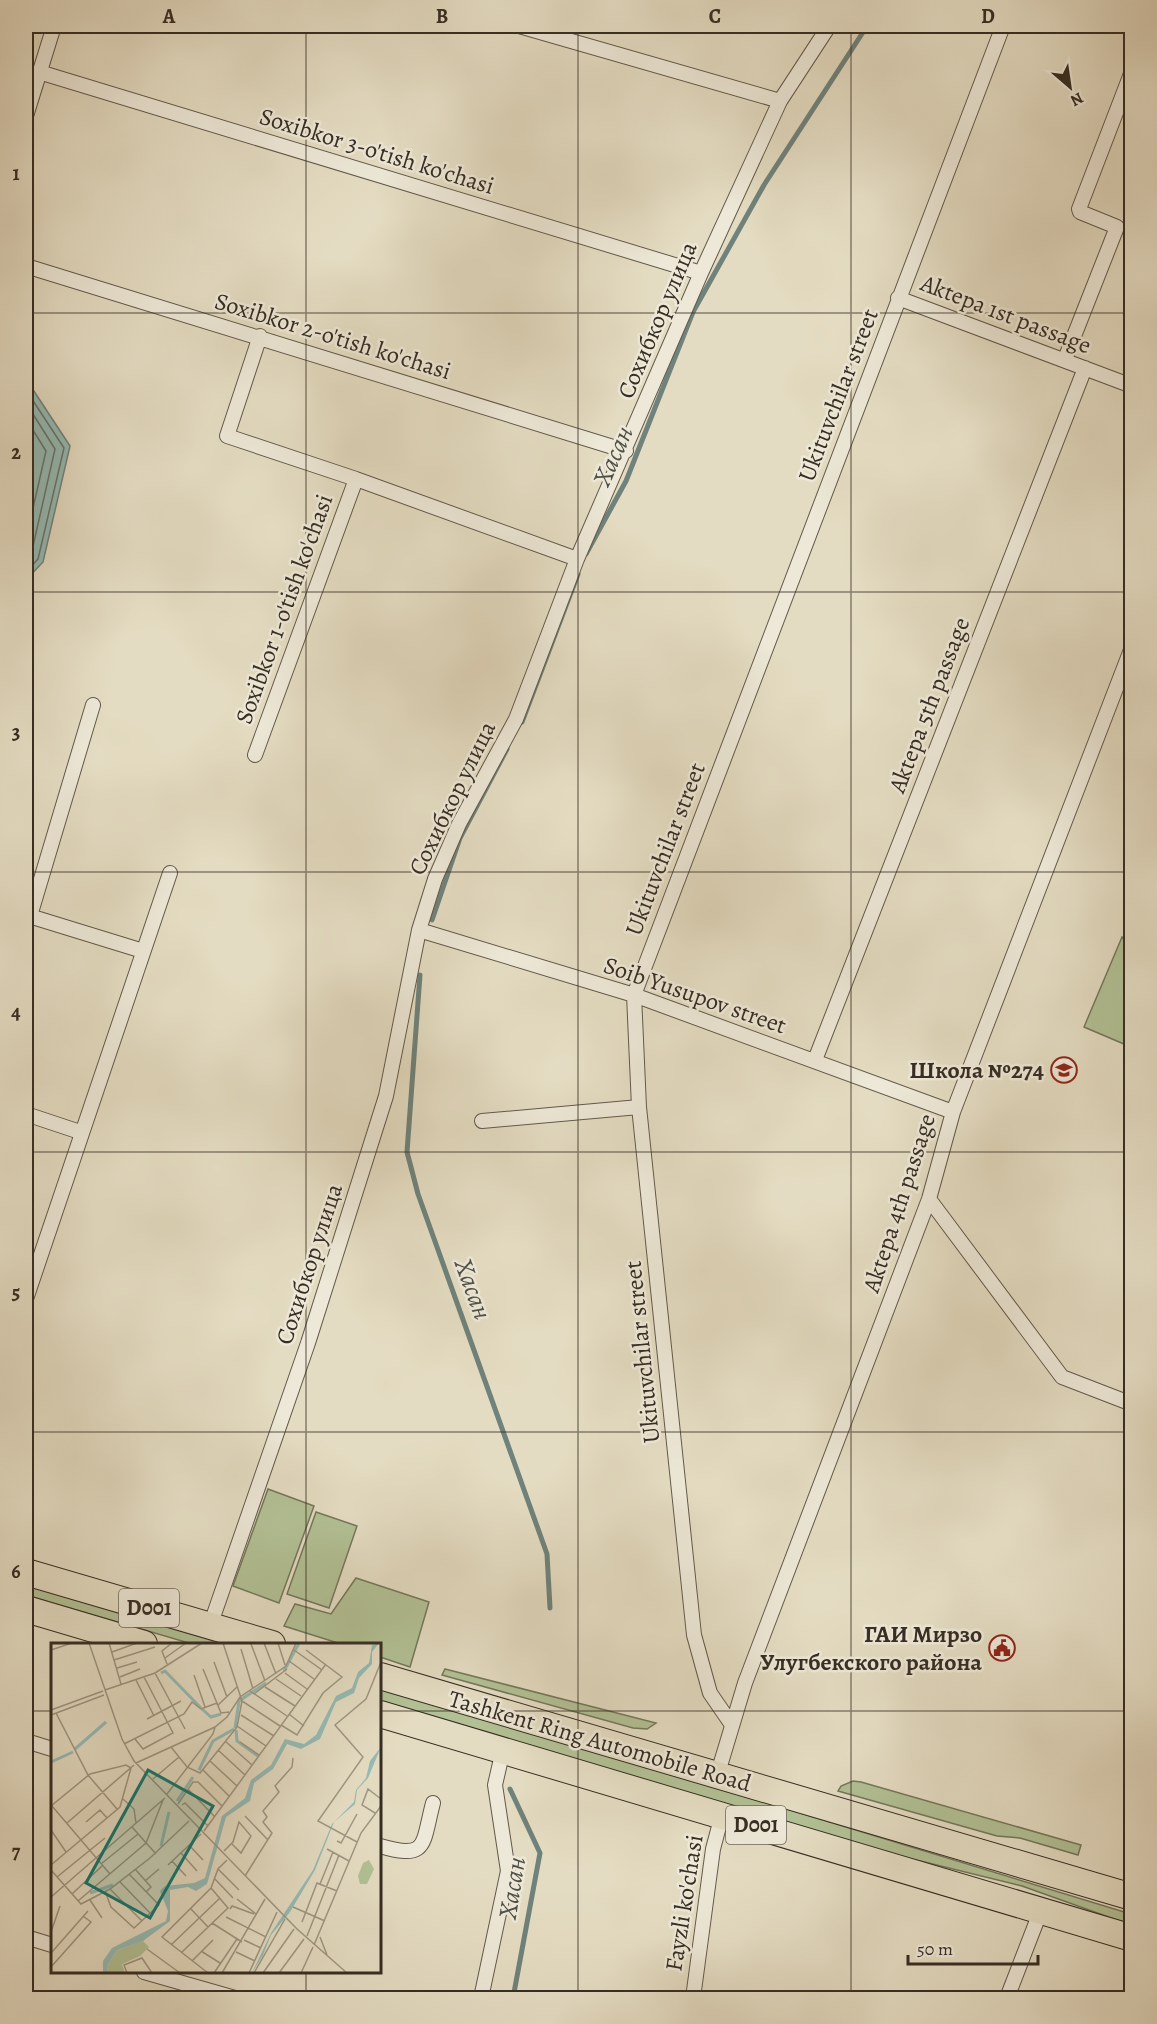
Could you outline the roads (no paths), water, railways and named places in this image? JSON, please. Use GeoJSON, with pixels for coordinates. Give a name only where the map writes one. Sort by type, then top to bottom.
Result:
{"type":"FeatureCollection","features":[{"type":"Feature","properties":{"kind":"highway","name":"D001"},"geometry":{"type":"LineString","coordinates":[[26,1572],[264,1643]]}},
{"type":"Feature","properties":{"kind":"highway","name":"D001"},"geometry":{"type":"LineString","coordinates":[[26,1610],[141,1643]]}},
{"type":"Feature","properties":{"kind":"highway","name":"Tashkent Ring Automobile Road"},"geometry":{"type":"LineString","coordinates":[[381,1676],[1131,1897]]}},
{"type":"Feature","properties":{"kind":"highway","name":"Tashkent Ring Automobile Road"},"geometry":{"type":"LineString","coordinates":[[381,1714],[1131,1938]]}},
{"type":"Feature","properties":{"kind":"street"},"geometry":{"type":"LineString","coordinates":[[26,116],[54,26]]}},
{"type":"Feature","properties":{"kind":"street"},"geometry":{"type":"LineString","coordinates":[[519,26],[780,101]]}},
{"type":"Feature","properties":{"kind":"street","name":"Сохибкор улица"},"geometry":{"type":"LineString","coordinates":[[210,1626],[308,1343],[386,1096],[419,930],[435,879],[459,824],[516,719],[577,559],[626,451],[701,273],[780,101],[828,26]]}},
{"type":"Feature","properties":{"kind":"street","name":"Ukituvchilar street"},"geometry":{"type":"LineString","coordinates":[[732,1725],[710,1693],[694,1635],[639,1107],[634,995],[1003,26]]}},
{"type":"Feature","properties":{"kind":"street"},"geometry":{"type":"LineString","coordinates":[[1065,359],[1117,228],[1080,212],[1079,209],[1131,71]]}},
{"type":"Feature","properties":{"kind":"street","name":"Soxibkor 3-o'tish ko'chasi"},"geometry":{"type":"LineString","coordinates":[[39,72],[701,273]]}},
{"type":"Feature","properties":{"kind":"street","name":"Soxibkor 2-o'tish ko'chasi"},"geometry":{"type":"LineString","coordinates":[[26,266],[260,336],[626,451]]}},
{"type":"Feature","properties":{"kind":"street","name":"Aktepa 1st passage"},"geometry":{"type":"LineString","coordinates":[[898,298],[1065,359],[1131,386]]}},
{"type":"Feature","properties":{"kind":"street","name":"Soxibkor 1-o'tish ko'chasi"},"geometry":{"type":"LineString","coordinates":[[260,336],[227,436],[356,479],[577,559]]}},
{"type":"Feature","properties":{"kind":"street","name":"Aktepa 5th passage"},"geometry":{"type":"LineString","coordinates":[[815,1060],[1085,368]]}},
{"type":"Feature","properties":{"kind":"street","name":"Soxibkor 1-o'tish ko'chasi"},"geometry":{"type":"LineString","coordinates":[[255,755],[356,479]]}},
{"type":"Feature","properties":{"kind":"street","name":"Aktepa 4th passage"},"geometry":{"type":"LineString","coordinates":[[717,1776],[745,1683],[929,1198],[953,1112],[1131,647]]}},
{"type":"Feature","properties":{"kind":"street"},"geometry":{"type":"LineString","coordinates":[[93,705],[28,915],[143,951]]}},
{"type":"Feature","properties":{"kind":"street"},"geometry":{"type":"LineString","coordinates":[[26,1299],[80,1132],[170,873]]}},
{"type":"Feature","properties":{"kind":"street","name":"Soib Yusupov street"},"geometry":{"type":"LineString","coordinates":[[419,930],[634,995],[953,1112]]}},
{"type":"Feature","properties":{"kind":"street"},"geometry":{"type":"LineString","coordinates":[[482,1121],[639,1107]]}},
{"type":"Feature","properties":{"kind":"street"},"geometry":{"type":"LineString","coordinates":[[26,1114],[80,1132]]}},
{"type":"Feature","properties":{"kind":"street"},"geometry":{"type":"LineString","coordinates":[[929,1198],[1062,1377],[1131,1404]]}},
{"type":"Feature","properties":{"kind":"street"},"geometry":{"type":"LineString","coordinates":[[26,1741],[51,1749]]}},
{"type":"Feature","properties":{"kind":"street"},"geometry":{"type":"LineString","coordinates":[[481,1998],[508,1871],[495,1785],[502,1750]]}},
{"type":"Feature","properties":{"kind":"street"},"geometry":{"type":"LineString","coordinates":[[381,1846],[405,1854],[415,1852],[422,1845],[433,1803]]}},
{"type":"Feature","properties":{"kind":"street","name":"Fayzli ko'chasi"},"geometry":{"type":"LineString","coordinates":[[693,1998],[713,1849],[722,1815]]}},
{"type":"Feature","properties":{"kind":"street"},"geometry":{"type":"LineString","coordinates":[[1007,1998],[1041,1910]]}},
{"type":"Feature","properties":{"kind":"street"},"geometry":{"type":"LineString","coordinates":[[26,1937],[51,1945]]}},
{"type":"Feature","properties":{"kind":"street"},"geometry":{"type":"LineString","coordinates":[[151,1973],[235,1998]]}},
{"type":"Feature","properties":{"kind":"water"},"geometry":{"type":"Polygon","coordinates":[[[26,379],[70,446],[43,562],[26,580],[26,379]]]}},
{"type":"Feature","properties":{"kind":"waterway","name":"Хасан"},"geometry":{"type":"LineString","coordinates":[[586,554],[626,481],[693,312],[764,185],[867,26]]}},
{"type":"Feature","properties":{"kind":"waterway","name":"Хасан"},"geometry":{"type":"LineString","coordinates":[[522,722],[578,574]]}},
{"type":"Feature","properties":{"kind":"waterway","name":"Хасан"},"geometry":{"type":"LineString","coordinates":[[432,920],[460,838],[507,749]]}},
{"type":"Feature","properties":{"kind":"waterway","name":"Хасан"},"geometry":{"type":"LineString","coordinates":[[420,975],[407,1152],[418,1194],[547,1554],[550,1608]]}},
{"type":"Feature","properties":{"kind":"waterway","name":"Хасан"},"geometry":{"type":"LineString","coordinates":[[510,1789],[540,1853],[513,1998]]}},
{"type":"Feature","properties":{"kind":"place","name":"Школа №274"},"geometry":{"type":"Point","coordinates":[1064,1070]}},
{"type":"Feature","properties":{"kind":"place","name":"ГАИ Мирзо Улугбекского района"},"geometry":{"type":"Point","coordinates":[1002,1648]}}]}
